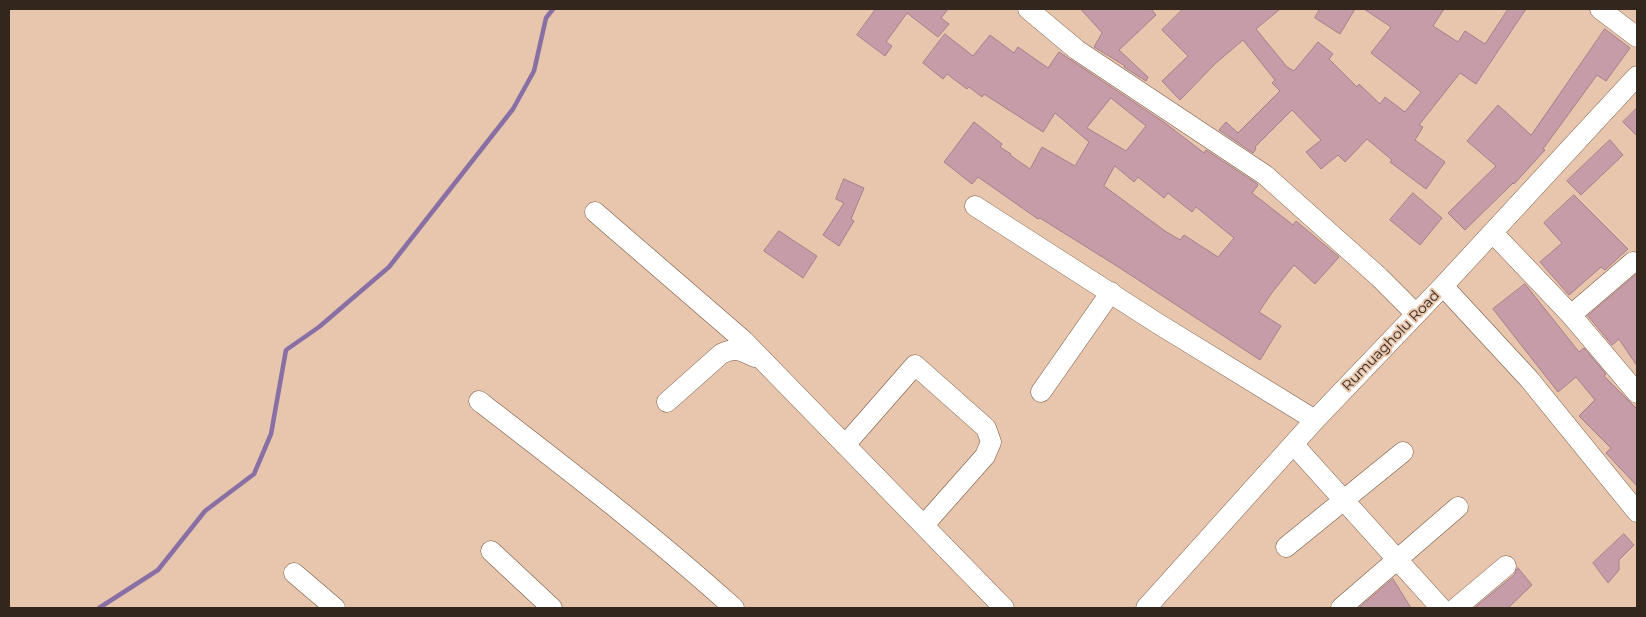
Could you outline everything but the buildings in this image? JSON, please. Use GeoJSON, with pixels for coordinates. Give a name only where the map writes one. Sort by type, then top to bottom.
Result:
{"type":"FeatureCollection","features":[{"type":"Feature","properties":{"kind":"street"},"geometry":{"type":"LineString","coordinates":[[1028,9],[1077,50],[1111,74],[1265,175],[1379,277],[1416,314]]}},
{"type":"Feature","properties":{"kind":"street"},"geometry":{"type":"LineString","coordinates":[[1600,9],[1637,36]]}},
{"type":"Feature","properties":{"kind":"street","name":"Rumuagholu Road"},"geometry":{"type":"LineString","coordinates":[[1146,608],[1315,420],[1493,233],[1637,76]]}},
{"type":"Feature","properties":{"kind":"street"},"geometry":{"type":"LineString","coordinates":[[976,206],[1315,420]]}},
{"type":"Feature","properties":{"kind":"street"},"geometry":{"type":"LineString","coordinates":[[595,212],[743,340],[1004,608]]}},
{"type":"Feature","properties":{"kind":"street"},"geometry":{"type":"LineString","coordinates":[[1493,233],[1571,315],[1637,393]]}},
{"type":"Feature","properties":{"kind":"street"},"geometry":{"type":"LineString","coordinates":[[1571,315],[1634,262]]}},
{"type":"Feature","properties":{"kind":"street"},"geometry":{"type":"LineString","coordinates":[[1443,286],[1530,379],[1637,512]]}},
{"type":"Feature","properties":{"kind":"street"},"geometry":{"type":"LineString","coordinates":[[1041,392],[1111,292]]}},
{"type":"Feature","properties":{"kind":"street"},"geometry":{"type":"LineString","coordinates":[[667,402],[721,354],[731,349],[737,348],[762,360]]}},
{"type":"Feature","properties":{"kind":"street"},"geometry":{"type":"LineString","coordinates":[[845,445],[915,365],[986,428],[991,442],[985,456],[924,525]]}},
{"type":"Feature","properties":{"kind":"street"},"geometry":{"type":"LineString","coordinates":[[479,401],[630,517],[734,608]]}},
{"type":"Feature","properties":{"kind":"street"},"geometry":{"type":"LineString","coordinates":[[1294,445],[1440,608]]}},
{"type":"Feature","properties":{"kind":"street"},"geometry":{"type":"LineString","coordinates":[[1286,547],[1403,452]]}},
{"type":"Feature","properties":{"kind":"street"},"geometry":{"type":"LineString","coordinates":[[1341,608],[1458,507]]}},
{"type":"Feature","properties":{"kind":"street"},"geometry":{"type":"LineString","coordinates":[[491,551],[552,608]]}},
{"type":"Feature","properties":{"kind":"street"},"geometry":{"type":"LineString","coordinates":[[1456,608],[1506,566]]}},
{"type":"Feature","properties":{"kind":"street"},"geometry":{"type":"LineString","coordinates":[[294,573],[334,608]]}},
{"type":"Feature","properties":{"kind":"waterway"},"geometry":{"type":"LineString","coordinates":[[99,608],[158,570],[205,511],[254,474],[271,434],[286,350],[319,327],[389,267],[513,109],[534,71],[546,18],[553,9]]}}]}
